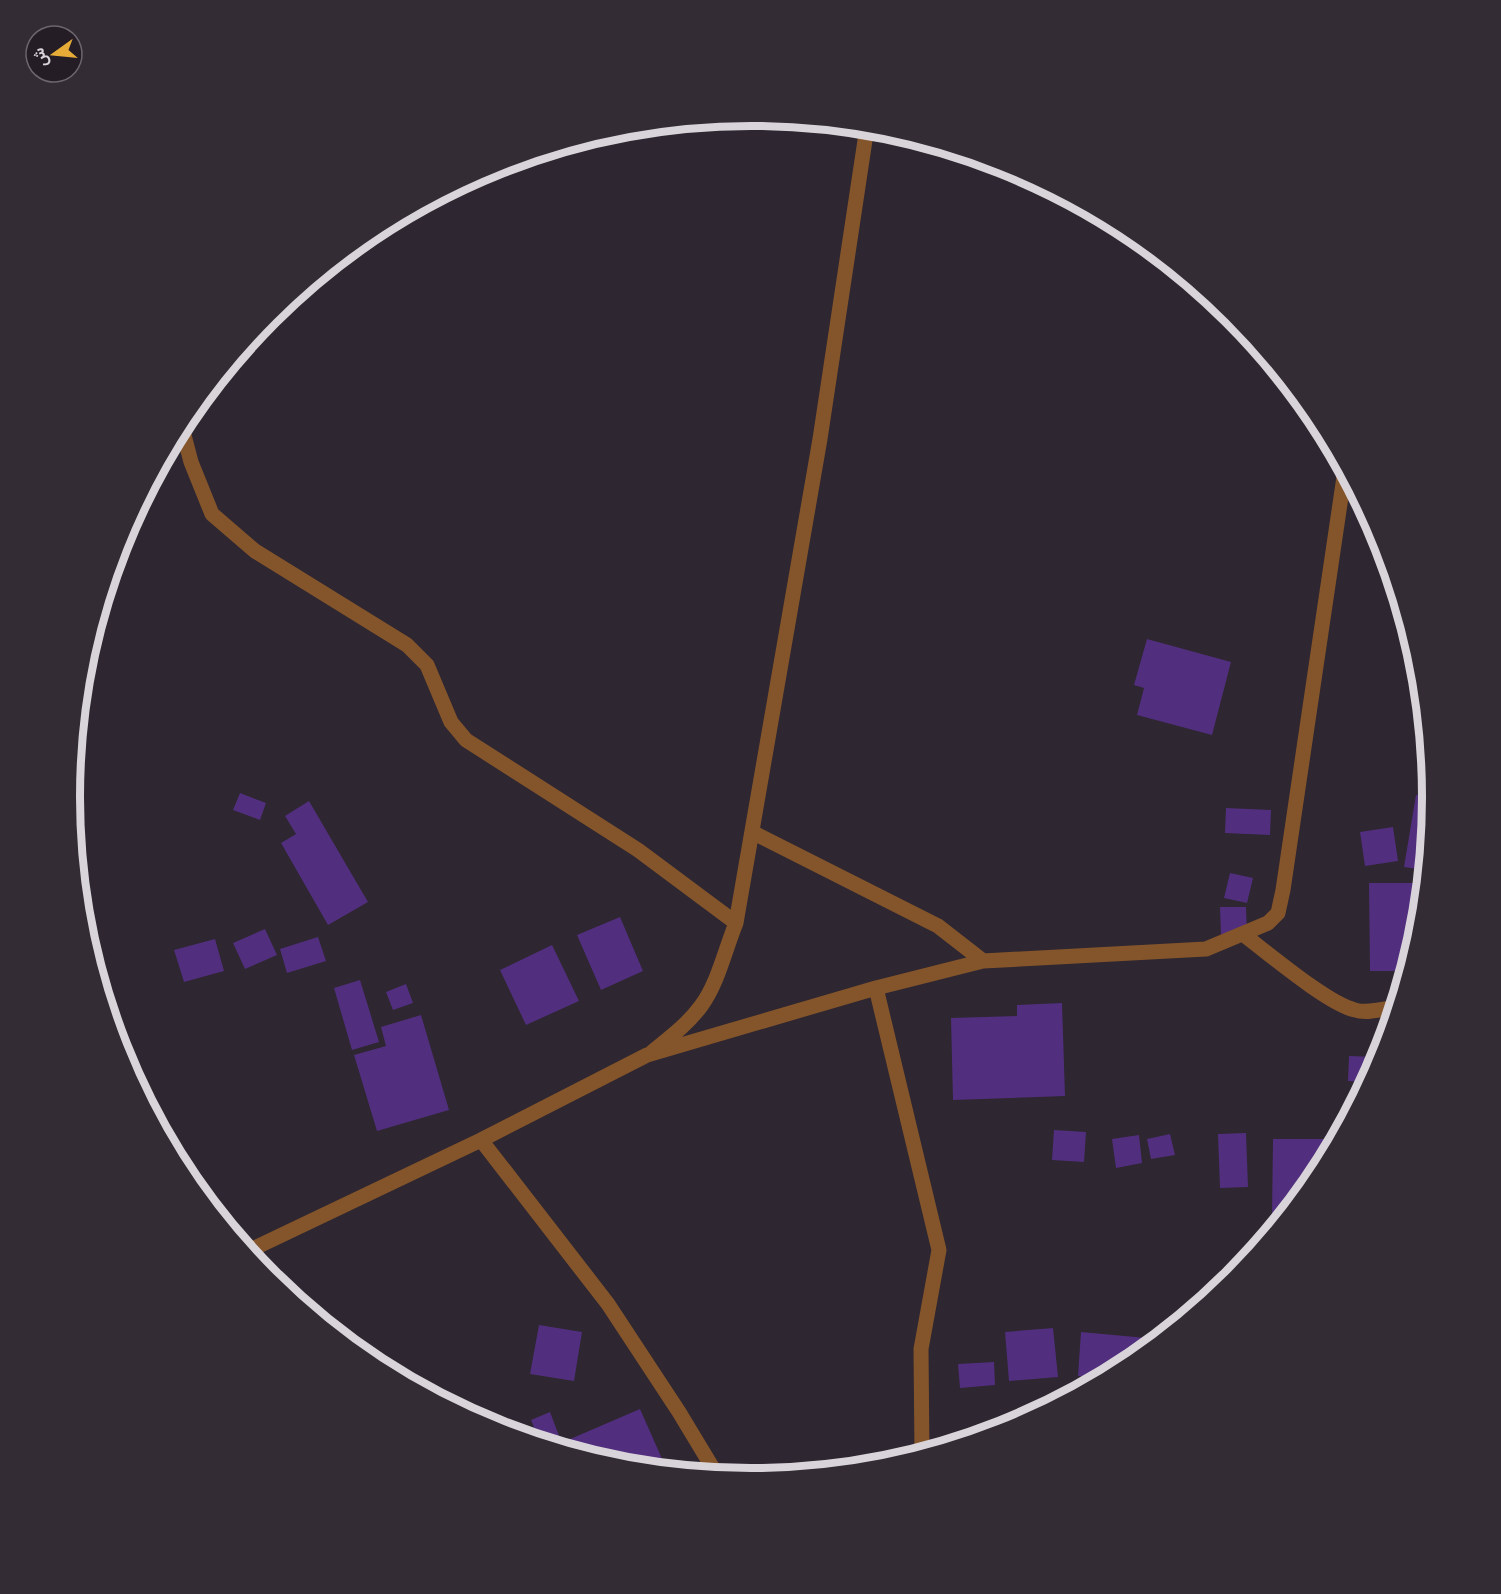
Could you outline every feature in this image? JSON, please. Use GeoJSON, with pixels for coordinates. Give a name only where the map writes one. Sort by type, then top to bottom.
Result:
{"type":"FeatureCollection","features":[{"type":"Feature","properties":{"kind":"street"},"geometry":{"type":"LineString","coordinates":[[647,1055],[687,1022],[701,1006],[712,985],[736,923],[820,439],[866,136]]}},
{"type":"Feature","properties":{"kind":"street"},"geometry":{"type":"LineString","coordinates":[[185,437],[204,499],[212,514],[255,551],[406,645],[427,664],[451,722],[466,740],[638,850],[736,923]]}},
{"type":"Feature","properties":{"kind":"street"},"geometry":{"type":"LineString","coordinates":[[254,1248],[481,1140],[647,1055],[876,988],[983,961],[1206,949],[1244,935],[1274,917],[1281,902],[1343,483]]}},
{"type":"Feature","properties":{"kind":"street"},"geometry":{"type":"LineString","coordinates":[[752,832],[938,926],[983,961]]}},
{"type":"Feature","properties":{"kind":"street"},"geometry":{"type":"LineString","coordinates":[[1244,935],[1325,994],[1352,1010],[1388,1008]]}},
{"type":"Feature","properties":{"kind":"street"},"geometry":{"type":"LineString","coordinates":[[876,988],[939,1250],[921,1349],[922,1445]]}},
{"type":"Feature","properties":{"kind":"street"},"geometry":{"type":"LineString","coordinates":[[481,1140],[608,1304],[712,1467]]}},
{"type":"Feature","properties":{"kind":"building"},"geometry":{"type":"Polygon","coordinates":[[[1147,639],[1231,662],[1212,735],[1137,715],[1144,688],[1134,685],[1147,639]]]}},
{"type":"Feature","properties":{"kind":"building"},"geometry":{"type":"Polygon","coordinates":[[[240,793],[266,803],[260,820],[233,810],[240,793]]]}},
{"type":"Feature","properties":{"kind":"building"},"geometry":{"type":"Polygon","coordinates":[[[1416,795],[1422,796],[1417,869],[1404,867],[1416,795]]]}},
{"type":"Feature","properties":{"kind":"building"},"geometry":{"type":"Polygon","coordinates":[[[309,801],[368,902],[328,925],[281,843],[296,834],[285,816],[309,801]]]}},
{"type":"Feature","properties":{"kind":"building"},"geometry":{"type":"Polygon","coordinates":[[[1226,808],[1271,810],[1270,835],[1225,833],[1226,808]]]}},
{"type":"Feature","properties":{"kind":"building"},"geometry":{"type":"Polygon","coordinates":[[[1393,827],[1398,861],[1365,866],[1360,832],[1393,827]]]}},
{"type":"Feature","properties":{"kind":"building"},"geometry":{"type":"Polygon","coordinates":[[[1230,873],[1253,878],[1247,903],[1224,898],[1230,873]]]}},
{"type":"Feature","properties":{"kind":"building"},"geometry":{"type":"Polygon","coordinates":[[[1369,883],[1416,883],[1399,971],[1370,971],[1369,883]]]}},
{"type":"Feature","properties":{"kind":"building"},"geometry":{"type":"Polygon","coordinates":[[[1220,907],[1246,907],[1247,935],[1221,936],[1220,907]]]}},
{"type":"Feature","properties":{"kind":"building"},"geometry":{"type":"Polygon","coordinates":[[[620,917],[643,971],[601,990],[577,935],[620,917]]]}},
{"type":"Feature","properties":{"kind":"building"},"geometry":{"type":"Polygon","coordinates":[[[265,929],[277,955],[245,969],[233,943],[265,929]]]}},
{"type":"Feature","properties":{"kind":"building"},"geometry":{"type":"Polygon","coordinates":[[[318,937],[326,961],[287,973],[280,949],[318,937]]]}},
{"type":"Feature","properties":{"kind":"building"},"geometry":{"type":"Polygon","coordinates":[[[215,939],[224,971],[184,982],[174,950],[215,939]]]}},
{"type":"Feature","properties":{"kind":"building"},"geometry":{"type":"Polygon","coordinates":[[[552,945],[579,1001],[526,1025],[500,970],[552,945]]]}},
{"type":"Feature","properties":{"kind":"building"},"geometry":{"type":"Polygon","coordinates":[[[360,980],[379,1042],[352,1050],[334,988],[360,980]]]}},
{"type":"Feature","properties":{"kind":"building"},"geometry":{"type":"Polygon","coordinates":[[[406,984],[413,1003],[393,1010],[386,992],[406,984]]]}},
{"type":"Feature","properties":{"kind":"building"},"geometry":{"type":"Polygon","coordinates":[[[1062,1003],[1065,1096],[953,1100],[951,1018],[1017,1016],[1017,1005],[1062,1003]]]}},
{"type":"Feature","properties":{"kind":"building"},"geometry":{"type":"Polygon","coordinates":[[[421,1015],[449,1110],[377,1131],[354,1055],[386,1046],[381,1027],[421,1015]]]}},
{"type":"Feature","properties":{"kind":"building"},"geometry":{"type":"Polygon","coordinates":[[[1349,1056],[1369,1057],[1358,1082],[1348,1081],[1349,1056]]]}},
{"type":"Feature","properties":{"kind":"building"},"geometry":{"type":"Polygon","coordinates":[[[1054,1130],[1086,1132],[1084,1162],[1052,1160],[1054,1130]]]}},
{"type":"Feature","properties":{"kind":"building"},"geometry":{"type":"Polygon","coordinates":[[[1246,1133],[1248,1187],[1220,1188],[1218,1134],[1246,1133]]]}},
{"type":"Feature","properties":{"kind":"building"},"geometry":{"type":"Polygon","coordinates":[[[1170,1134],[1175,1155],[1151,1159],[1147,1139],[1170,1134]]]}},
{"type":"Feature","properties":{"kind":"building"},"geometry":{"type":"Polygon","coordinates":[[[1139,1135],[1142,1163],[1116,1168],[1112,1139],[1139,1135]]]}},
{"type":"Feature","properties":{"kind":"building"},"geometry":{"type":"Polygon","coordinates":[[[1273,1139],[1328,1139],[1283,1205],[1272,1216],[1273,1139]]]}},
{"type":"Feature","properties":{"kind":"building"},"geometry":{"type":"Polygon","coordinates":[[[539,1325],[582,1332],[574,1381],[530,1374],[539,1325]]]}},
{"type":"Feature","properties":{"kind":"building"},"geometry":{"type":"Polygon","coordinates":[[[1053,1328],[1058,1377],[1009,1381],[1005,1332],[1053,1328]]]}},
{"type":"Feature","properties":{"kind":"building"},"geometry":{"type":"Polygon","coordinates":[[[1081,1332],[1146,1338],[1088,1377],[1078,1376],[1081,1332]]]}},
{"type":"Feature","properties":{"kind":"building"},"geometry":{"type":"Polygon","coordinates":[[[994,1362],[995,1385],[960,1388],[958,1364],[994,1362]]]}},
{"type":"Feature","properties":{"kind":"building"},"geometry":{"type":"Polygon","coordinates":[[[640,1409],[663,1462],[620,1455],[565,1441],[640,1409]]]}},
{"type":"Feature","properties":{"kind":"building"},"geometry":{"type":"Polygon","coordinates":[[[550,1412],[561,1440],[536,1432],[531,1420],[550,1412]]]}}]}
